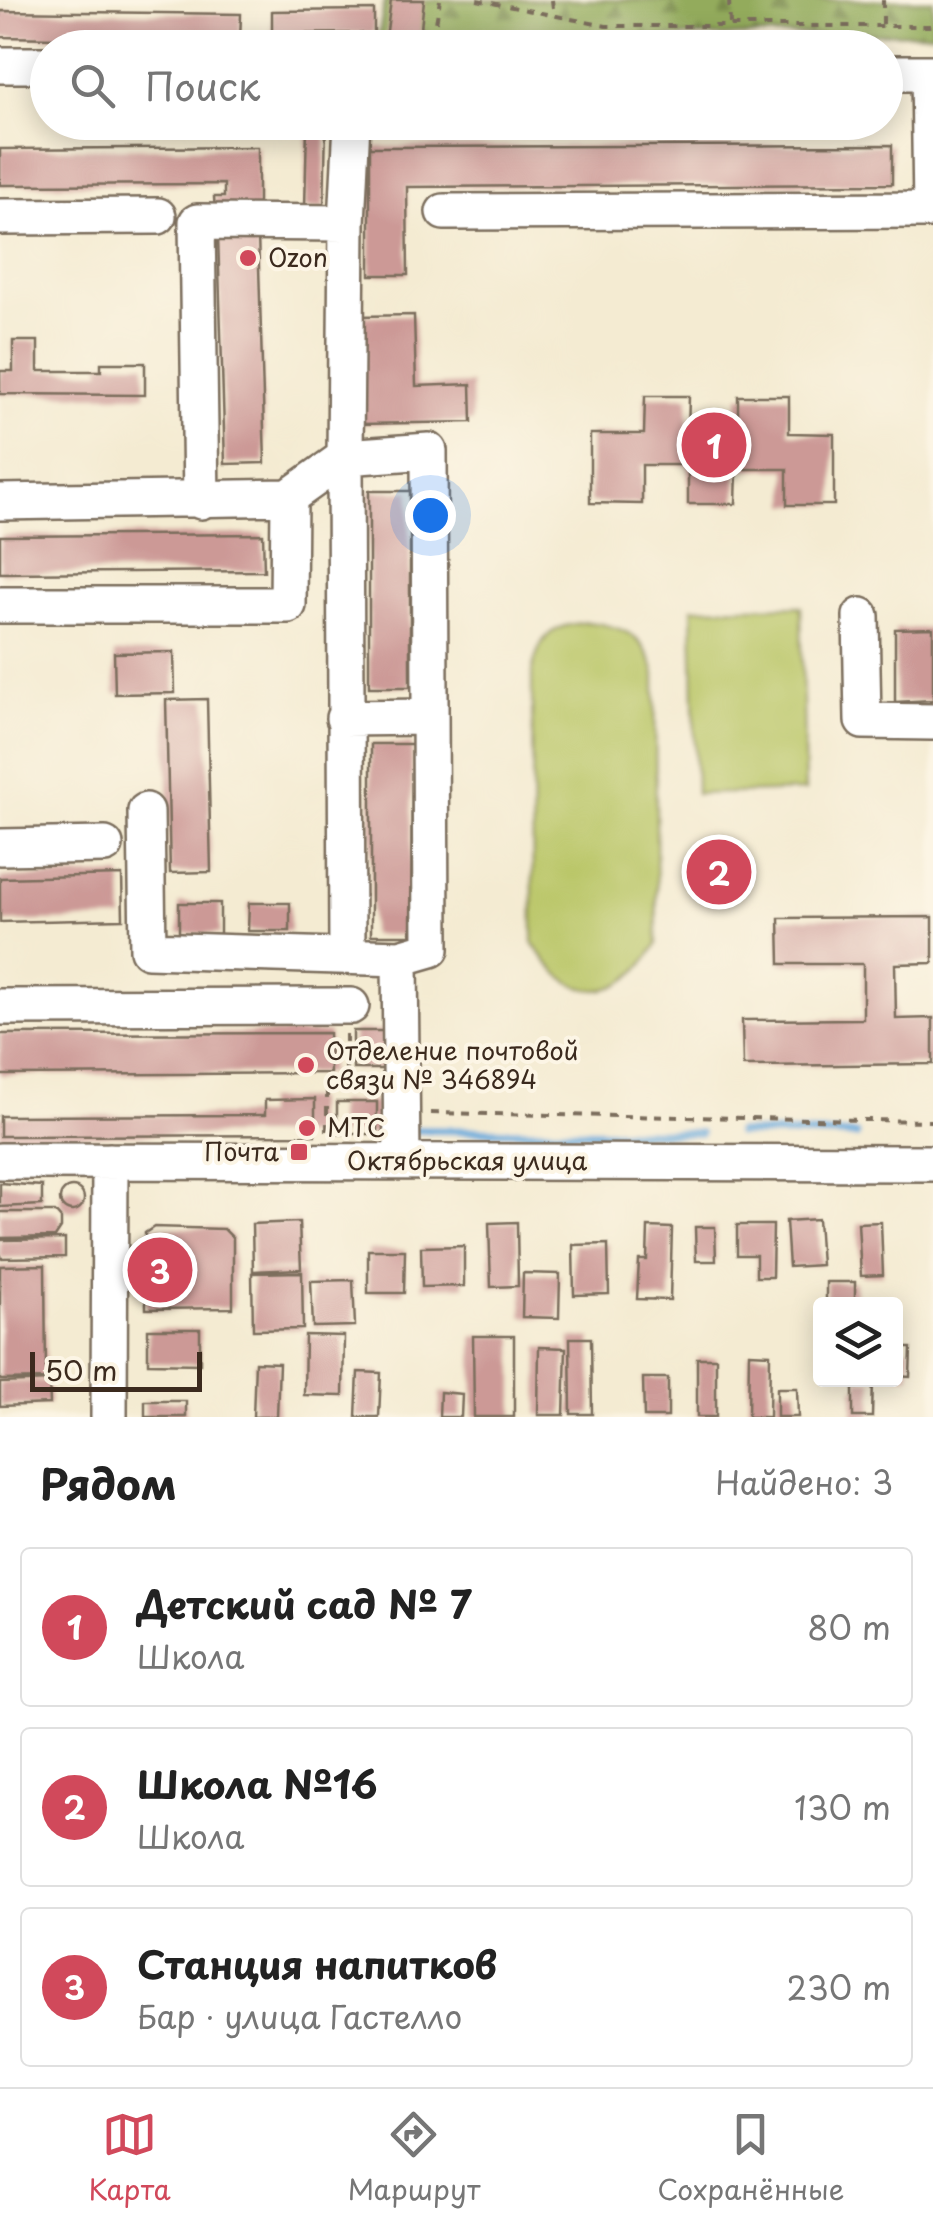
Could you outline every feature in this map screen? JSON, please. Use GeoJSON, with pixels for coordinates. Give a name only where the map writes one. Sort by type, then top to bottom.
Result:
{"type":"FeatureCollection","features":[{"type":"Feature","properties":{"kind":"street"},"geometry":{"type":"LineString","coordinates":[[0,65],[30,65]]}},
{"type":"Feature","properties":{"kind":"street"},"geometry":{"type":"LineString","coordinates":[[444,212],[931,210],[931,74],[903,73]]}},
{"type":"Feature","properties":{"kind":"street"},"geometry":{"type":"LineString","coordinates":[[347,954],[345,457],[351,140]]}},
{"type":"Feature","properties":{"kind":"street"},"geometry":{"type":"LineString","coordinates":[[0,217],[158,216]]}},
{"type":"Feature","properties":{"kind":"street"},"geometry":{"type":"LineString","coordinates":[[201,501],[197,222],[348,223]]}},
{"type":"Feature","properties":{"kind":"street"},"geometry":{"type":"LineString","coordinates":[[0,502],[288,497],[345,457],[430,452],[431,949],[400,958],[148,950],[146,810]]}},
{"type":"Feature","properties":{"kind":"street"},"geometry":{"type":"LineString","coordinates":[[0,605],[288,605],[288,497]]}},
{"type":"Feature","properties":{"kind":"street"},"geometry":{"type":"LineString","coordinates":[[861,616],[863,721],[933,722]]}},
{"type":"Feature","properties":{"kind":"street"},"geometry":{"type":"LineString","coordinates":[[344,718],[430,717]]}},
{"type":"Feature","properties":{"kind":"street"},"geometry":{"type":"LineString","coordinates":[[0,847],[105,845]]}},
{"type":"Feature","properties":{"kind":"street"},"geometry":{"type":"LineString","coordinates":[[400,958],[402,1160]]}},
{"type":"Feature","properties":{"kind":"street"},"geometry":{"type":"LineString","coordinates":[[0,1007],[352,1006]]}},
{"type":"Feature","properties":{"kind":"street","name":"Октябрьская улица"},"geometry":{"type":"LineString","coordinates":[[0,1161],[933,1164]]}},
{"type":"Feature","properties":{"kind":"street"},"geometry":{"type":"LineString","coordinates":[[109,1417],[110,1161]]}},
{"type":"Feature","properties":{"kind":"path"},"geometry":{"type":"LineString","coordinates":[[435,30],[440,0]]}},
{"type":"Feature","properties":{"kind":"path"},"geometry":{"type":"LineString","coordinates":[[476,0],[606,26],[933,26]]}},
{"type":"Feature","properties":{"kind":"path"},"geometry":{"type":"LineString","coordinates":[[552,0],[554,16]]}},
{"type":"Feature","properties":{"kind":"path"},"geometry":{"type":"LineString","coordinates":[[730,0],[730,26]]}},
{"type":"Feature","properties":{"kind":"path"},"geometry":{"type":"LineString","coordinates":[[883,0],[883,26]]}},
{"type":"Feature","properties":{"kind":"path"},"geometry":{"type":"LineString","coordinates":[[327,1091],[327,1141]]}},
{"type":"Feature","properties":{"kind":"path"},"geometry":{"type":"LineString","coordinates":[[402,1113],[933,1121]]}},
{"type":"Feature","properties":{"kind":"green space"},"geometry":{"type":"Polygon","coordinates":[[[385,0],[933,0],[933,33],[379,30],[385,0]]]}},
{"type":"Feature","properties":{"kind":"green space"},"geometry":{"type":"Polygon","coordinates":[[[801,606],[805,791],[696,794],[692,608],[801,606]]]}},
{"type":"Feature","properties":{"kind":"green space"},"geometry":{"type":"Polygon","coordinates":[[[587,622],[612,626],[631,635],[645,650],[655,673],[657,944],[627,979],[611,988],[594,990],[562,977],[533,942],[532,671],[539,648],[549,634],[587,622]]]}},
{"type":"Feature","properties":{"kind":"building"},"geometry":{"type":"Polygon","coordinates":[[[391,0],[424,0],[421,30],[387,30],[391,0]]]}},
{"type":"Feature","properties":{"kind":"building"},"geometry":{"type":"Polygon","coordinates":[[[374,10],[374,30],[272,30],[272,11],[374,10]]]}},
{"type":"Feature","properties":{"kind":"building"},"geometry":{"type":"Polygon","coordinates":[[[0,11],[241,14],[240,30],[30,30],[30,38],[0,37],[0,11]]]}},
{"type":"Feature","properties":{"kind":"building"},"geometry":{"type":"Polygon","coordinates":[[[307,140],[326,140],[324,209],[305,208],[307,140]]]}},
{"type":"Feature","properties":{"kind":"building"},"geometry":{"type":"Polygon","coordinates":[[[892,145],[892,184],[407,187],[408,275],[370,275],[370,147],[892,145]]]}},
{"type":"Feature","properties":{"kind":"building"},"geometry":{"type":"Polygon","coordinates":[[[258,147],[258,212],[215,212],[214,197],[224,197],[224,184],[0,185],[0,149],[258,147]]]}},
{"type":"Feature","properties":{"kind":"building"},"geometry":{"type":"Polygon","coordinates":[[[258,234],[265,463],[225,464],[218,235],[258,234]]]}},
{"type":"Feature","properties":{"kind":"building"},"geometry":{"type":"Polygon","coordinates":[[[414,315],[416,386],[471,384],[472,422],[360,424],[358,316],[414,315]]]}},
{"type":"Feature","properties":{"kind":"building"},"geometry":{"type":"Polygon","coordinates":[[[13,341],[38,341],[38,371],[101,371],[101,363],[145,363],[145,395],[0,394],[0,371],[13,371],[13,341]]]}},
{"type":"Feature","properties":{"kind":"building"},"geometry":{"type":"Polygon","coordinates":[[[645,396],[689,396],[688,436],[738,436],[738,396],[789,396],[789,433],[834,434],[834,505],[787,505],[787,469],[737,469],[736,504],[688,504],[688,465],[642,465],[642,504],[590,503],[590,434],[644,434],[645,396]]]}},
{"type":"Feature","properties":{"kind":"building"},"geometry":{"type":"Polygon","coordinates":[[[369,491],[410,491],[410,687],[369,687],[369,491]]]}},
{"type":"Feature","properties":{"kind":"building"},"geometry":{"type":"Polygon","coordinates":[[[263,534],[264,571],[0,573],[0,536],[263,534]]]}},
{"type":"Feature","properties":{"kind":"building"},"geometry":{"type":"Polygon","coordinates":[[[933,628],[933,700],[895,702],[895,629],[933,628]]]}},
{"type":"Feature","properties":{"kind":"building"},"geometry":{"type":"Polygon","coordinates":[[[174,652],[175,693],[115,694],[114,653],[174,652]]]}},
{"type":"Feature","properties":{"kind":"building"},"geometry":{"type":"Polygon","coordinates":[[[207,699],[211,872],[170,873],[166,700],[207,699]]]}},
{"type":"Feature","properties":{"kind":"building"},"geometry":{"type":"Polygon","coordinates":[[[371,744],[412,744],[411,935],[371,935],[371,744]]]}},
{"type":"Feature","properties":{"kind":"building"},"geometry":{"type":"Polygon","coordinates":[[[122,875],[123,919],[0,922],[0,878],[122,875]]]}},
{"type":"Feature","properties":{"kind":"building"},"geometry":{"type":"Polygon","coordinates":[[[179,903],[220,903],[220,934],[179,933],[179,903]]]}},
{"type":"Feature","properties":{"kind":"building"},"geometry":{"type":"Polygon","coordinates":[[[249,903],[290,903],[290,931],[248,931],[249,903]]]}},
{"type":"Feature","properties":{"kind":"building"},"geometry":{"type":"Polygon","coordinates":[[[933,917],[933,963],[895,964],[896,1019],[933,1018],[933,1064],[743,1066],[742,1020],[863,1019],[863,964],[780,964],[779,918],[933,917]]]}},
{"type":"Feature","properties":{"kind":"building"},"geometry":{"type":"Polygon","coordinates":[[[353,1031],[384,1031],[384,1069],[353,1069],[353,1031]]]}},
{"type":"Feature","properties":{"kind":"building"},"geometry":{"type":"Polygon","coordinates":[[[329,1033],[330,1073],[0,1075],[0,1034],[329,1033]]]}},
{"type":"Feature","properties":{"kind":"building"},"geometry":{"type":"Polygon","coordinates":[[[315,1099],[315,1135],[0,1136],[0,1116],[265,1115],[265,1100],[315,1099]]]}},
{"type":"Feature","properties":{"kind":"building"},"geometry":{"type":"Polygon","coordinates":[[[337,1102],[377,1102],[377,1134],[337,1134],[337,1102]]]}},
{"type":"Feature","properties":{"kind":"building"},"geometry":{"type":"Polygon","coordinates":[[[0,1183],[42,1186],[42,1205],[0,1207],[0,1183]]]}},
{"type":"Feature","properties":{"kind":"building"},"geometry":{"type":"Polygon","coordinates":[[[72,1187],[84,1199],[72,1211],[60,1199],[72,1187]]]}},
{"type":"Feature","properties":{"kind":"building"},"geometry":{"type":"Polygon","coordinates":[[[0,1212],[55,1212],[61,1219],[61,1228],[55,1237],[0,1238],[0,1212]]]}},
{"type":"Feature","properties":{"kind":"building"},"geometry":{"type":"Polygon","coordinates":[[[818,1219],[821,1265],[789,1267],[786,1221],[818,1219]]]}},
{"type":"Feature","properties":{"kind":"building"},"geometry":{"type":"Polygon","coordinates":[[[299,1222],[301,1269],[253,1271],[252,1224],[299,1222]]]}},
{"type":"Feature","properties":{"kind":"building"},"geometry":{"type":"Polygon","coordinates":[[[517,1222],[518,1286],[491,1287],[489,1223],[517,1222]]]}},
{"type":"Feature","properties":{"kind":"building"},"geometry":{"type":"Polygon","coordinates":[[[881,1222],[883,1275],[861,1276],[858,1223],[881,1222]]]}},
{"type":"Feature","properties":{"kind":"building"},"geometry":{"type":"Polygon","coordinates":[[[737,1225],[773,1225],[772,1277],[756,1277],[756,1255],[737,1255],[737,1225]]]}},
{"type":"Feature","properties":{"kind":"building"},"geometry":{"type":"Polygon","coordinates":[[[154,1227],[224,1229],[233,1238],[233,1308],[146,1309],[145,1233],[154,1227]]]}},
{"type":"Feature","properties":{"kind":"building"},"geometry":{"type":"Polygon","coordinates":[[[648,1227],[672,1228],[670,1300],[637,1299],[639,1260],[647,1260],[648,1227]]]}},
{"type":"Feature","properties":{"kind":"building"},"geometry":{"type":"Polygon","coordinates":[[[695,1227],[715,1227],[716,1261],[696,1261],[695,1227]]]}},
{"type":"Feature","properties":{"kind":"building"},"geometry":{"type":"Polygon","coordinates":[[[65,1239],[65,1257],[0,1258],[0,1240],[65,1239]]]}},
{"type":"Feature","properties":{"kind":"building"},"geometry":{"type":"Polygon","coordinates":[[[608,1244],[609,1294],[574,1295],[573,1245],[608,1244]]]}},
{"type":"Feature","properties":{"kind":"building"},"geometry":{"type":"Polygon","coordinates":[[[464,1246],[464,1286],[422,1287],[421,1247],[464,1246]]]}},
{"type":"Feature","properties":{"kind":"building"},"geometry":{"type":"Polygon","coordinates":[[[368,1250],[405,1250],[404,1293],[368,1293],[368,1250]]]}},
{"type":"Feature","properties":{"kind":"building"},"geometry":{"type":"Polygon","coordinates":[[[45,1265],[46,1379],[0,1380],[0,1266],[45,1265]]]}},
{"type":"Feature","properties":{"kind":"building"},"geometry":{"type":"Polygon","coordinates":[[[302,1272],[303,1329],[253,1330],[252,1273],[302,1272]]]}},
{"type":"Feature","properties":{"kind":"building"},"geometry":{"type":"Polygon","coordinates":[[[523,1273],[560,1274],[559,1318],[522,1317],[523,1273]]]}},
{"type":"Feature","properties":{"kind":"building"},"geometry":{"type":"Polygon","coordinates":[[[353,1280],[355,1326],[313,1327],[311,1281],[353,1280]]]}},
{"type":"Feature","properties":{"kind":"building"},"geometry":{"type":"Polygon","coordinates":[[[826,1282],[855,1282],[855,1297],[826,1297],[826,1282]]]}},
{"type":"Feature","properties":{"kind":"building"},"geometry":{"type":"Polygon","coordinates":[[[148,1329],[200,1329],[200,1364],[148,1363],[148,1329]]]}},
{"type":"Feature","properties":{"kind":"building"},"geometry":{"type":"Polygon","coordinates":[[[305,1335],[344,1336],[343,1396],[304,1395],[305,1335]]]}},
{"type":"Feature","properties":{"kind":"building"},"geometry":{"type":"Polygon","coordinates":[[[473,1336],[514,1336],[514,1417],[474,1417],[473,1336]]]}},
{"type":"Feature","properties":{"kind":"building"},"geometry":{"type":"Polygon","coordinates":[[[570,1338],[591,1338],[592,1414],[571,1414],[570,1338]]]}},
{"type":"Feature","properties":{"kind":"building"},"geometry":{"type":"Polygon","coordinates":[[[539,1347],[566,1348],[564,1415],[538,1415],[539,1347]]]}},
{"type":"Feature","properties":{"kind":"building"},"geometry":{"type":"Polygon","coordinates":[[[903,1348],[911,1348],[910,1377],[903,1376],[903,1348]]]}},
{"type":"Feature","properties":{"kind":"building"},"geometry":{"type":"Polygon","coordinates":[[[749,1353],[770,1354],[769,1417],[748,1417],[749,1353]]]}},
{"type":"Feature","properties":{"kind":"building"},"geometry":{"type":"Polygon","coordinates":[[[697,1358],[716,1358],[716,1417],[697,1417],[697,1358]]]}},
{"type":"Feature","properties":{"kind":"building"},"geometry":{"type":"Polygon","coordinates":[[[255,1362],[279,1363],[277,1417],[253,1417],[255,1362]]]}},
{"type":"Feature","properties":{"kind":"building"},"geometry":{"type":"Polygon","coordinates":[[[358,1372],[381,1373],[379,1417],[356,1417],[358,1372]]]}},
{"type":"Feature","properties":{"kind":"building"},"geometry":{"type":"Polygon","coordinates":[[[643,1378],[668,1378],[668,1417],[644,1417],[643,1378]]]}},
{"type":"Feature","properties":{"kind":"building"},"geometry":{"type":"Polygon","coordinates":[[[49,1381],[50,1404],[0,1406],[0,1383],[49,1381]]]}},
{"type":"Feature","properties":{"kind":"building"},"geometry":{"type":"Polygon","coordinates":[[[873,1387],[872,1417],[853,1417],[853,1388],[873,1387]]]}},
{"type":"Feature","properties":{"kind":"building"},"geometry":{"type":"Polygon","coordinates":[[[777,1388],[797,1388],[798,1417],[777,1417],[777,1388]]]}},
{"type":"Feature","properties":{"kind":"building"},"geometry":{"type":"Polygon","coordinates":[[[440,1392],[462,1394],[461,1417],[439,1417],[440,1392]]]}},
{"type":"Feature","properties":{"kind":"building"},"geometry":{"type":"Polygon","coordinates":[[[145,1401],[186,1401],[186,1417],[145,1417],[145,1401]]]}},
{"type":"Feature","properties":{"kind":"waterway"},"geometry":{"type":"LineString","coordinates":[[416,1130],[700,1133]]}},
{"type":"Feature","properties":{"kind":"waterway"},"geometry":{"type":"LineString","coordinates":[[738,1133],[856,1135]]}},
{"type":"Feature","properties":{"kind":"place","name":"Ozon"},"geometry":{"type":"Point","coordinates":[248,258]}},
{"type":"Feature","properties":{"kind":"place","name":"Детский сад № 7"},"geometry":{"type":"Point","coordinates":[714,445]}},
{"type":"Feature","properties":{"kind":"place","name":"Школа №16"},"geometry":{"type":"Point","coordinates":[719,872]}},
{"type":"Feature","properties":{"kind":"place","name":"Отделение почтовой связи № 346894"},"geometry":{"type":"Point","coordinates":[306,1065]}},
{"type":"Feature","properties":{"kind":"place","name":"МТС"},"geometry":{"type":"Point","coordinates":[307,1128]}},
{"type":"Feature","properties":{"kind":"place","name":"Почта"},"geometry":{"type":"Point","coordinates":[299,1152]}},
{"type":"Feature","properties":{"kind":"place","name":"Станция напитков"},"geometry":{"type":"Point","coordinates":[160,1270]}}]}
